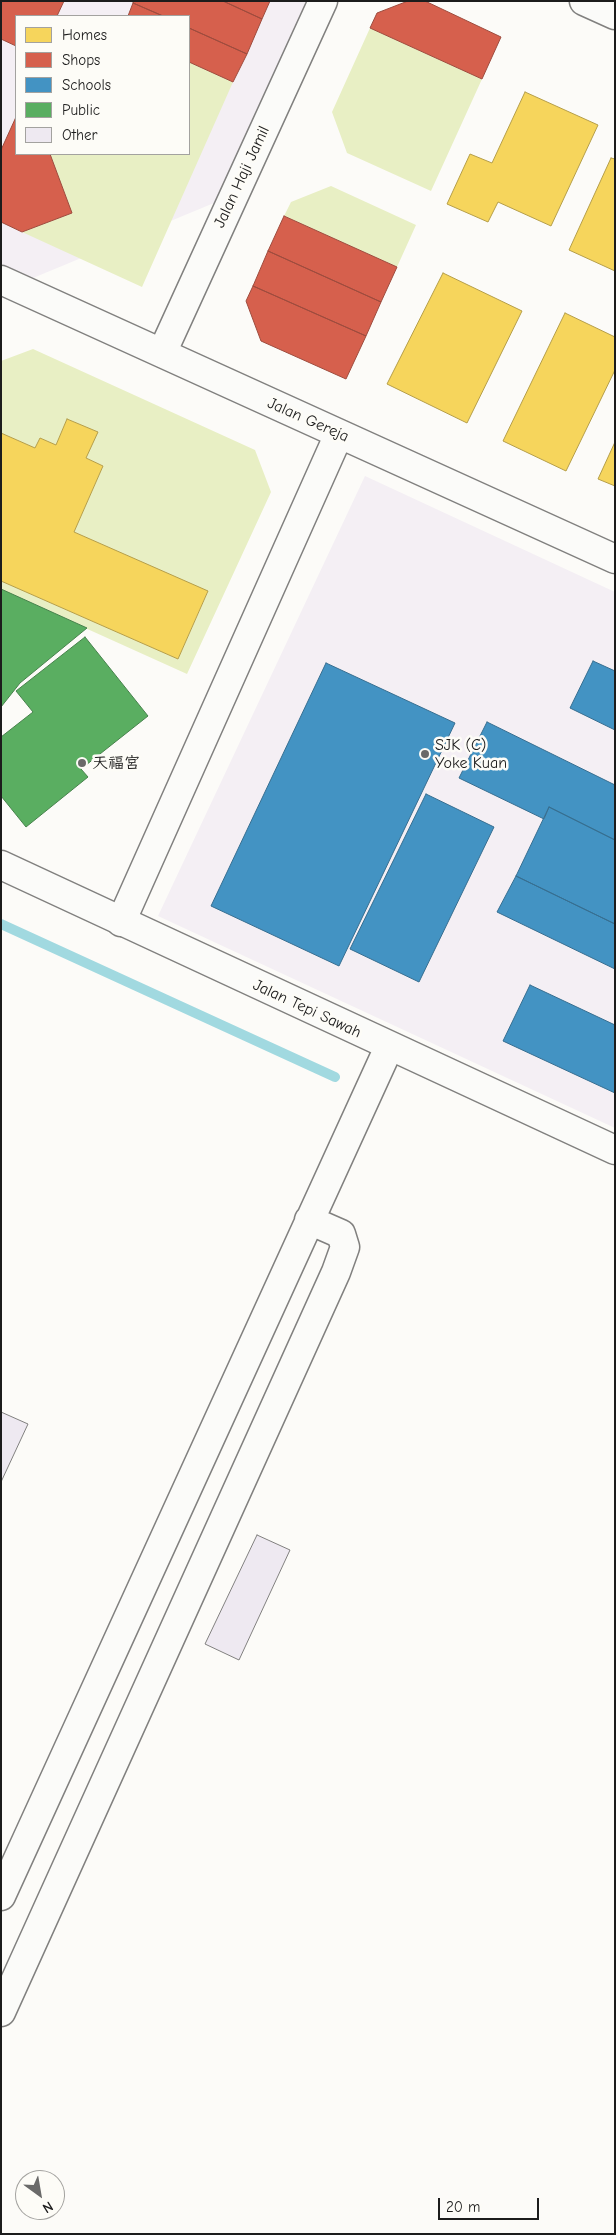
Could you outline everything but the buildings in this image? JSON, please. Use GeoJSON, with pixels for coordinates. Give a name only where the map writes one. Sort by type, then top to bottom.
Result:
{"type":"FeatureCollection","features":[{"type":"Feature","properties":{"kind":"street","name":"Jalan Haji Jamil"},"geometry":{"type":"LineString","coordinates":[[162,354],[322,1]]}},
{"type":"Feature","properties":{"kind":"street"},"geometry":{"type":"LineString","coordinates":[[584,1],[615,15]]}},
{"type":"Feature","properties":{"kind":"street","name":"Jalan Gereja"},"geometry":{"type":"LineString","coordinates":[[1,280],[615,560]]}},
{"type":"Feature","properties":{"kind":"street"},"geometry":{"type":"LineString","coordinates":[[121,922],[339,434]]}},
{"type":"Feature","properties":{"kind":"street","name":"Jalan Tepi Sawah"},"geometry":{"type":"LineString","coordinates":[[1,865],[389,1047],[615,1150]]}},
{"type":"Feature","properties":{"kind":"street"},"geometry":{"type":"LineString","coordinates":[[1,1896],[389,1047]]}},
{"type":"Feature","properties":{"kind":"street"},"geometry":{"type":"LineString","coordinates":[[1,2012],[336,1272],[345,1247],[341,1234],[309,1220]]}},
{"type":"Feature","properties":{"kind":"shaded area"},"geometry":{"type":"Polygon","coordinates":[[[1,1],[307,1],[214,203],[33,278],[1,264],[1,1]]]}},
{"type":"Feature","properties":{"kind":"shaded area","name":"SJK (C) Yoke Kuan"},"geometry":{"type":"Polygon","coordinates":[[[365,476],[615,592],[615,1128],[158,916],[365,476]]]}},
{"type":"Feature","properties":{"kind":"green space"},"geometry":{"type":"Polygon","coordinates":[[[370,28],[482,79],[431,191],[347,153],[332,112],[370,28]]]}},
{"type":"Feature","properties":{"kind":"green space"},"geometry":{"type":"Polygon","coordinates":[[[190,62],[233,82],[142,287],[22,232],[72,213],[50,155],[190,155],[190,62]]]}},
{"type":"Feature","properties":{"kind":"green space"},"geometry":{"type":"Polygon","coordinates":[[[331,186],[416,225],[397,267],[284,216],[291,202],[331,186]]]}},
{"type":"Feature","properties":{"kind":"green space"},"geometry":{"type":"Polygon","coordinates":[[[33,349],[255,450],[271,492],[187,674],[1,590],[1,581],[178,659],[208,592],[74,532],[103,466],[86,458],[97,432],[67,419],[56,445],[40,438],[35,448],[1,433],[1,361],[33,349]]]}},
{"type":"Feature","properties":{"kind":"waterway"},"geometry":{"type":"LineString","coordinates":[[1,924],[335,1077]]}},
{"type":"Feature","properties":{"kind":"place","name":"SJK (C) Yoke Kuan"},"geometry":{"type":"Point","coordinates":[425,754]}},
{"type":"Feature","properties":{"kind":"place","name":"天福宫"},"geometry":{"type":"Point","coordinates":[82,763]}}]}
